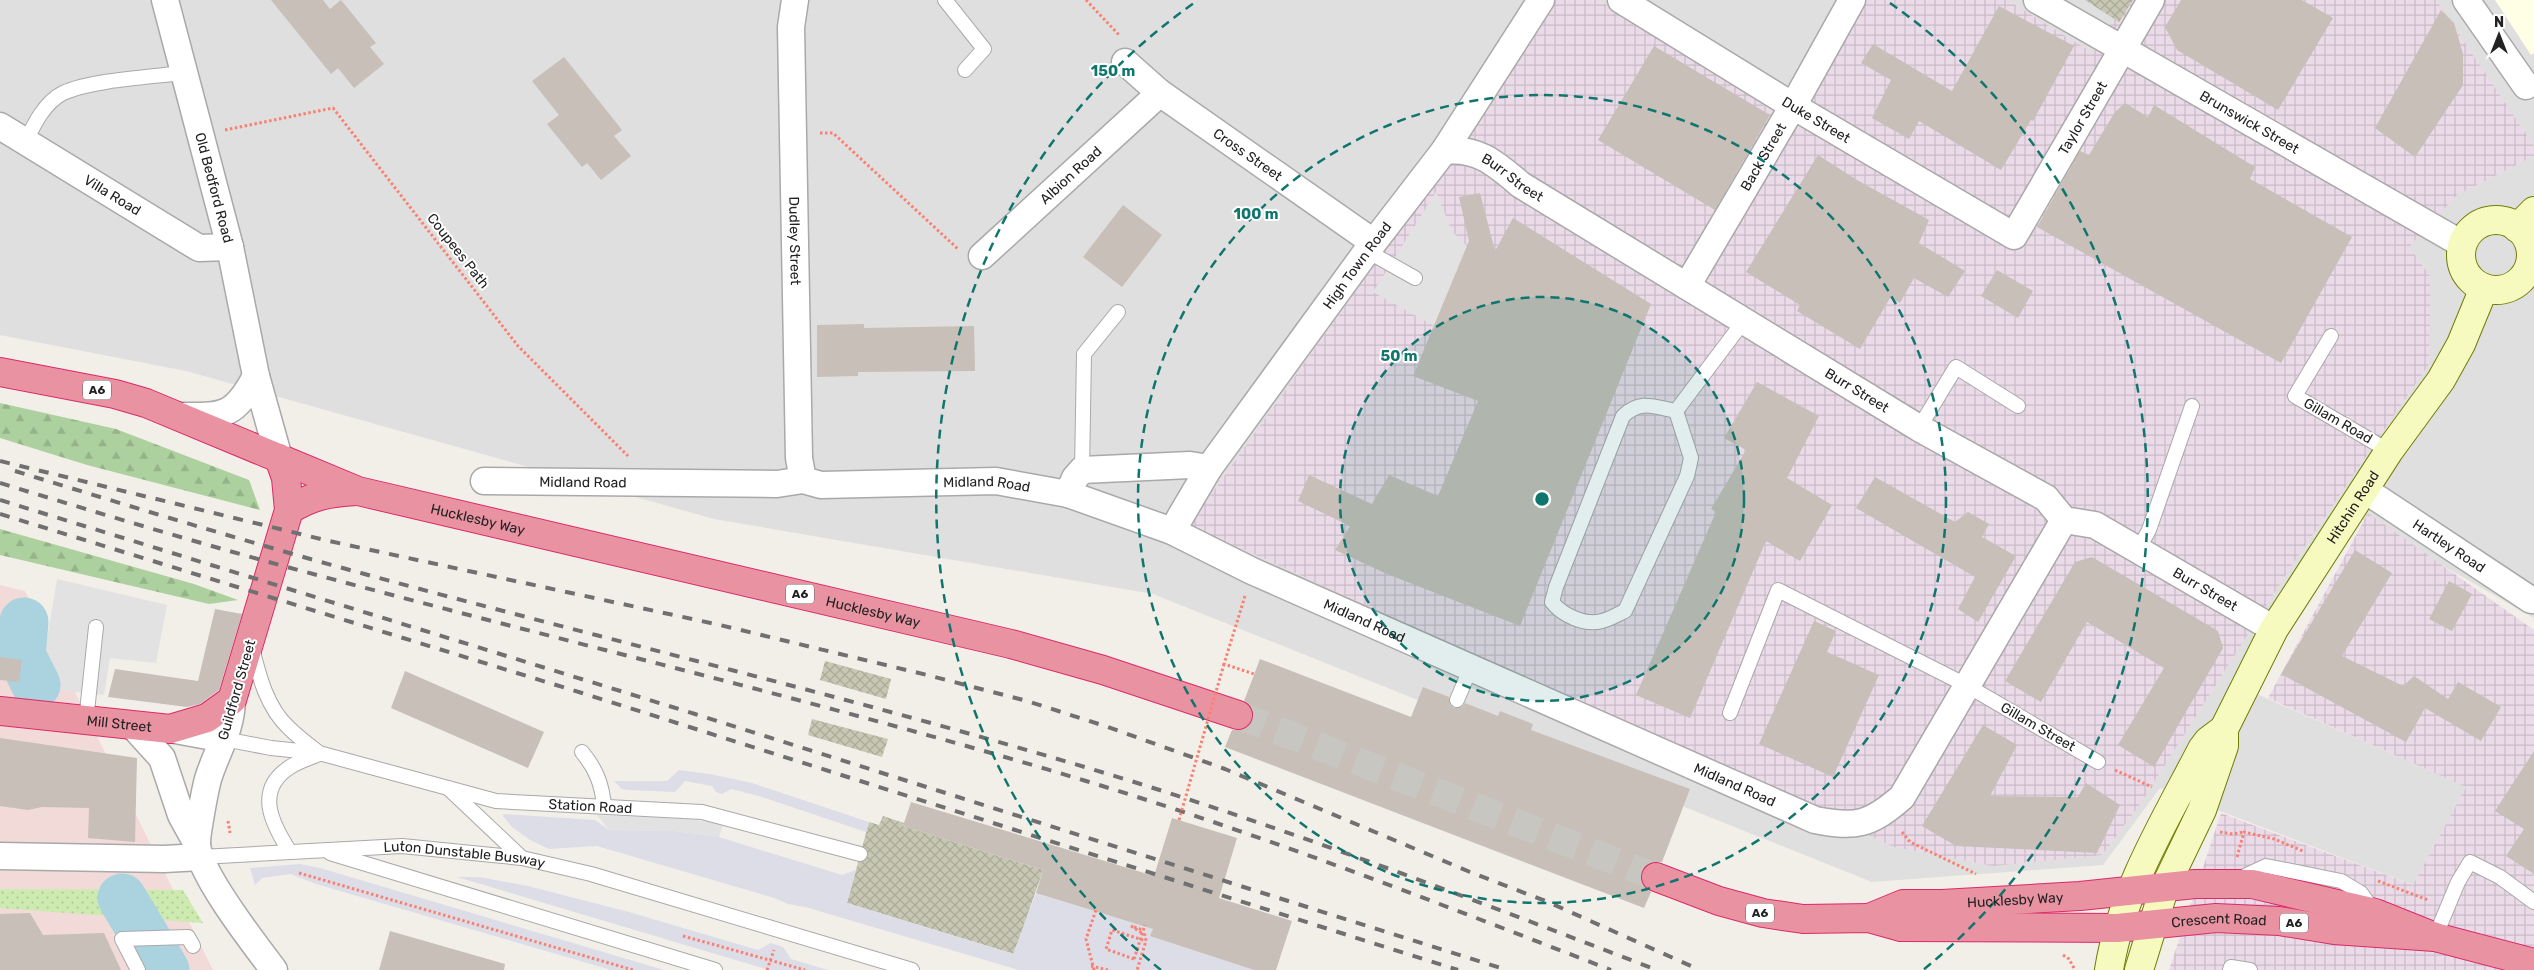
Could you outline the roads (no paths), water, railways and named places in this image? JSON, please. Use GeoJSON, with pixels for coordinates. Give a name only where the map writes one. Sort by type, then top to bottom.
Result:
{"type":"FeatureCollection","features":[{"type":"Feature","properties":{"kind":"highway","name":"A6"},"geometry":{"type":"LineString","coordinates":[[0,372],[115,394],[179,416],[279,458]]}},
{"type":"Feature","properties":{"kind":"highway","name":"Hucklesby Way"},"geometry":{"type":"LineString","coordinates":[[279,458],[358,491],[1011,644],[1103,670],[1238,715]]}},
{"type":"Feature","properties":{"kind":"highway","name":"Guildford Street"},"geometry":{"type":"LineString","coordinates":[[232,700],[251,643],[288,510],[286,478],[279,458]]}},
{"type":"Feature","properties":{"kind":"highway","name":"Hucklesby Way"},"geometry":{"type":"LineString","coordinates":[[288,510],[307,498],[327,492],[358,491]]}},
{"type":"Feature","properties":{"kind":"highway","name":"Mill Street"},"geometry":{"type":"LineString","coordinates":[[0,711],[134,727],[170,729],[207,718],[232,700]]}},
{"type":"Feature","properties":{"kind":"highway","name":"Hucklesby Way"},"geometry":{"type":"LineString","coordinates":[[1656,876],[1719,901],[1763,913],[1803,919],[1869,918],[1901,927],[2117,928],[2153,926]]}},
{"type":"Feature","properties":{"kind":"highway","name":"Crescent Road"},"geometry":{"type":"LineString","coordinates":[[2164,889],[2195,884],[2231,882],[2278,889],[2375,912],[2435,937],[2534,963]]}},
{"type":"Feature","properties":{"kind":"highway","name":"Hucklesby Way"},"geometry":{"type":"LineString","coordinates":[[1869,918],[1902,904],[1942,904],[2050,898],[2130,890],[2164,889]]}},
{"type":"Feature","properties":{"kind":"highway","name":"Crescent Road"},"geometry":{"type":"LineString","coordinates":[[2153,926],[2216,918],[2279,921],[2334,930],[2435,937]]}},
{"type":"Feature","properties":{"kind":"street","name":"Old Bedford Road"},"geometry":{"type":"LineString","coordinates":[[165,0],[182,73],[230,247],[256,376],[279,458]]}},
{"type":"Feature","properties":{"kind":"street","name":"Dudley Street"},"geometry":{"type":"LineString","coordinates":[[795,0],[792,26],[793,134],[799,458],[803,480]]}},
{"type":"Feature","properties":{"kind":"street","name":"High Town Road"},"geometry":{"type":"LineString","coordinates":[[1172,531],[1209,468],[1370,246],[1444,151],[1541,0]]}},
{"type":"Feature","properties":{"kind":"street","name":"Duke Street"},"geometry":{"type":"LineString","coordinates":[[1620,0],[1793,106],[2014,236]]}},
{"type":"Feature","properties":{"kind":"street","name":"Back Street"},"geometry":{"type":"LineString","coordinates":[[1686,286],[1793,106],[1852,0]]}},
{"type":"Feature","properties":{"kind":"street","name":"Brunswick Street"},"geometry":{"type":"LineString","coordinates":[[2037,0],[2122,51],[2462,244]]}},
{"type":"Feature","properties":{"kind":"street","name":"Taylor Street"},"geometry":{"type":"LineString","coordinates":[[2014,236],[2151,0]]}},
{"type":"Feature","properties":{"kind":"street"},"geometry":{"type":"LineString","coordinates":[[2466,0],[2526,86]]}},
{"type":"Feature","properties":{"kind":"street","name":"Cross Street"},"geometry":{"type":"LineString","coordinates":[[1125,62],[1160,93],[1370,246]]}},
{"type":"Feature","properties":{"kind":"street","name":"Albion Road"},"geometry":{"type":"LineString","coordinates":[[982,256],[1160,93]]}},
{"type":"Feature","properties":{"kind":"street","name":"Villa Road"},"geometry":{"type":"LineString","coordinates":[[0,126],[199,248],[230,247]]}},
{"type":"Feature","properties":{"kind":"street","name":"Burr Street"},"geometry":{"type":"LineString","coordinates":[[1444,151],[1461,149],[1472,151],[1502,168],[1521,185],[1743,322],[1920,428],[2046,498],[2064,520],[2094,525],[2274,629]]}},
{"type":"Feature","properties":{"kind":"street"},"geometry":{"type":"LineString","coordinates":[[2525,219],[2531,256],[2530,276],[2508,288],[2497,290],[2484,288],[2470,278],[2462,263],[2462,244],[2473,228],[2488,221],[2525,219]]}},
{"type":"Feature","properties":{"kind":"street","name":"Hitchin Road"},"geometry":{"type":"LineString","coordinates":[[2109,970],[2117,928],[2130,890],[2205,745],[2224,730],[2274,629],[2389,451],[2441,380],[2461,344],[2484,288]]}},
{"type":"Feature","properties":{"kind":"street"},"geometry":{"type":"LineString","coordinates":[[179,416],[210,416],[224,413],[244,400],[256,376]]}},
{"type":"Feature","properties":{"kind":"street"},"geometry":{"type":"LineString","coordinates":[[1068,494],[1074,478],[1082,470],[1190,465],[1209,468]]}},
{"type":"Feature","properties":{"kind":"street","name":"Midland Road"},"geometry":{"type":"LineString","coordinates":[[484,481],[777,484],[803,480],[821,485],[996,481],[1068,494],[1172,531],[1252,571],[1471,666],[1815,820],[1842,825],[1864,822],[1885,812],[1902,797],[2064,520]]}},
{"type":"Feature","properties":{"kind":"street","name":"Hartley Road"},"geometry":{"type":"LineString","coordinates":[[2364,490],[2531,600],[2534,600]]}},
{"type":"Feature","properties":{"kind":"street","name":"Guildford Street"},"geometry":{"type":"LineString","coordinates":[[199,850],[208,780],[231,721],[232,700]]}},
{"type":"Feature","properties":{"kind":"street"},"geometry":{"type":"LineString","coordinates":[[134,727],[162,758],[181,815],[230,911],[274,970]]}},
{"type":"Feature","properties":{"kind":"street","name":"Station Road"},"geometry":{"type":"LineString","coordinates":[[170,729],[224,739]]}},
{"type":"Feature","properties":{"kind":"street","name":"Hitchin Road"},"geometry":{"type":"LineString","coordinates":[[2138,970],[2164,889],[2202,810],[2224,746],[2224,730]]}},
{"type":"Feature","properties":{"kind":"street","name":"Luton Dunstable Busway"},"geometry":{"type":"LineString","coordinates":[[0,856],[164,859],[199,850]]}},
{"type":"Feature","properties":{"kind":"lane"},"geometry":{"type":"LineString","coordinates":[[945,0],[984,49],[965,70]]}},
{"type":"Feature","properties":{"kind":"lane"},"geometry":{"type":"LineString","coordinates":[[26,141],[38,116],[62,93],[102,83],[182,73]]}},
{"type":"Feature","properties":{"kind":"lane"},"geometry":{"type":"LineString","coordinates":[[1370,246],[1415,278]]}},
{"type":"Feature","properties":{"kind":"lane"},"geometry":{"type":"LineString","coordinates":[[1082,470],[1084,354],[1118,312]]}},
{"type":"Feature","properties":{"kind":"lane"},"geometry":{"type":"LineString","coordinates":[[1676,411],[1743,322]]}},
{"type":"Feature","properties":{"kind":"lane","name":"Gillam Road"},"geometry":{"type":"LineString","coordinates":[[2331,336],[2296,396],[2389,451]]}},
{"type":"Feature","properties":{"kind":"lane"},"geometry":{"type":"LineString","coordinates":[[1920,428],[1956,366],[2018,406]]}},
{"type":"Feature","properties":{"kind":"lane"},"geometry":{"type":"LineString","coordinates":[[1644,405],[1676,411],[1691,458],[1686,476],[1625,611],[1601,622],[1583,621],[1559,611],[1552,602],[1556,587],[1623,416],[1633,407],[1644,405]]}},
{"type":"Feature","properties":{"kind":"lane"},"geometry":{"type":"LineString","coordinates":[[2138,550],[2149,530],[2192,406]]}},
{"type":"Feature","properties":{"kind":"lane","name":"Gillam Street"},"geometry":{"type":"LineString","coordinates":[[1730,713],[1778,590],[1966,685],[2098,762]]}},
{"type":"Feature","properties":{"kind":"lane"},"geometry":{"type":"LineString","coordinates":[[86,721],[96,627]]}},
{"type":"Feature","properties":{"kind":"lane","name":"Station Road"},"geometry":{"type":"LineString","coordinates":[[251,643],[260,682],[270,700],[288,727],[320,753]]}},
{"type":"Feature","properties":{"kind":"lane"},"geometry":{"type":"LineString","coordinates":[[1457,700],[1471,666]]}},
{"type":"Feature","properties":{"kind":"lane","name":"Station Road"},"geometry":{"type":"LineString","coordinates":[[224,739],[271,748],[320,753],[496,801],[702,812],[860,854]]}},
{"type":"Feature","properties":{"kind":"lane"},"geometry":{"type":"LineString","coordinates":[[582,752],[594,767],[602,788],[604,806]]}},
{"type":"Feature","properties":{"kind":"lane"},"geometry":{"type":"LineString","coordinates":[[290,852],[274,826],[269,802],[274,782],[290,767],[320,753]]}},
{"type":"Feature","properties":{"kind":"lane"},"geometry":{"type":"LineString","coordinates":[[447,788],[522,858]]}},
{"type":"Feature","properties":{"kind":"lane","name":"Luton Dunstable Busway"},"geometry":{"type":"LineString","coordinates":[[199,850],[290,852],[402,846],[522,858],[591,874],[912,970]]}},
{"type":"Feature","properties":{"kind":"lane"},"geometry":{"type":"LineString","coordinates":[[320,850],[715,970]]}},
{"type":"Feature","properties":{"kind":"lane"},"geometry":{"type":"LineString","coordinates":[[2435,937],[2458,882],[2470,862],[2500,876],[2534,902]]}},
{"type":"Feature","properties":{"kind":"lane"},"geometry":{"type":"LineString","coordinates":[[138,970],[122,940],[188,937],[193,946]]}},
{"type":"Feature","properties":{"kind":"lane"},"geometry":{"type":"LineString","coordinates":[[2230,970],[2231,967],[2250,970]]}},
{"type":"Feature","properties":{"kind":"waterway"},"geometry":{"type":"LineString","coordinates":[[24,622],[21,655],[36,685]]}},
{"type":"Feature","properties":{"kind":"waterway"},"geometry":{"type":"LineString","coordinates":[[122,898],[165,970]]}},
{"type":"Feature","properties":{"kind":"tunnel"},"geometry":{"type":"LineString","coordinates":[[1238,715],[1656,877]]}},
{"type":"Feature","properties":{"kind":"railway"},"geometry":{"type":"LineString","coordinates":[[0,461],[329,541],[720,625],[1027,701],[1108,727],[1225,769],[1470,872],[1548,902],[1700,970]]}},
{"type":"Feature","properties":{"kind":"railway"},"geometry":{"type":"LineString","coordinates":[[15,471],[321,562],[801,688],[1088,768],[1303,838],[1445,889],[1657,970]]}},
{"type":"Feature","properties":{"kind":"railway"},"geometry":{"type":"LineString","coordinates":[[0,483],[277,564],[413,601],[799,700],[1086,781],[1285,847],[1611,970]]}},
{"type":"Feature","properties":{"kind":"railway"},"geometry":{"type":"LineString","coordinates":[[0,500],[695,714],[1507,970]]}},
{"type":"Feature","properties":{"kind":"railway"},"geometry":{"type":"LineString","coordinates":[[0,514],[582,693],[1458,970]]}}]}
